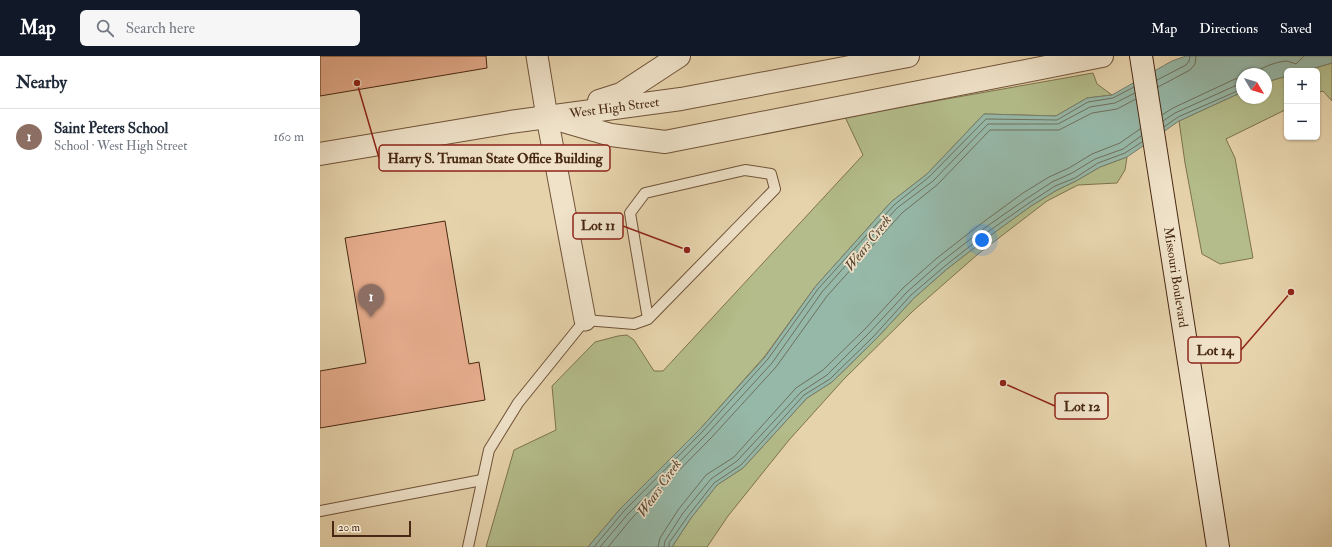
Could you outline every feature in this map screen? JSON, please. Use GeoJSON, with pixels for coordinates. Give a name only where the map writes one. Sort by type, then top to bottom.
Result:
{"type":"FeatureCollection","features":[{"type":"Feature","properties":{"kind":"street"},"geometry":{"type":"LineString","coordinates":[[537,56],[585,320]]}},
{"type":"Feature","properties":{"kind":"street"},"geometry":{"type":"LineString","coordinates":[[547,117],[621,94],[679,56]]}},
{"type":"Feature","properties":{"kind":"street","name":"West High Street"},"geometry":{"type":"LineString","coordinates":[[320,154],[510,122],[681,99],[908,56]]}},
{"type":"Feature","properties":{"kind":"street"},"geometry":{"type":"LineString","coordinates":[[547,117],[611,135],[665,142],[1102,56]]}},
{"type":"Feature","properties":{"kind":"street","name":"Missouri Boulevard"},"geometry":{"type":"LineString","coordinates":[[1141,56],[1218,547]]}},
{"type":"Feature","properties":{"kind":"lane"},"geometry":{"type":"LineString","coordinates":[[468,547],[488,450],[518,403],[585,320],[634,324],[648,319],[775,189],[772,174],[745,170],[645,193],[630,213],[648,319]]}},
{"type":"Feature","properties":{"kind":"lane"},"geometry":{"type":"LineString","coordinates":[[320,511],[482,480]]}},
{"type":"Feature","properties":{"kind":"green space"},"geometry":{"type":"Polygon","coordinates":[[[1332,63],[1332,101],[1323,91],[1320,92],[1320,68],[1314,68],[1332,63]]]}},
{"type":"Feature","properties":{"kind":"green space"},"geometry":{"type":"Polygon","coordinates":[[[1093,73],[1097,84],[1112,95],[1087,98],[1056,116],[984,114],[927,174],[891,202],[815,287],[765,356],[701,428],[621,508],[588,547],[486,547],[514,450],[556,430],[552,386],[595,342],[618,336],[627,335],[634,340],[654,371],[663,371],[863,155],[845,117],[1093,73]]]}},
{"type":"Feature","properties":{"kind":"green space"},"geometry":{"type":"Polygon","coordinates":[[[1284,77],[1284,110],[1226,139],[1235,158],[1253,258],[1220,264],[1202,254],[1185,163],[1179,121],[1236,95],[1236,104],[1272,104],[1272,80],[1284,77]]]}},
{"type":"Feature","properties":{"kind":"green space"},"geometry":{"type":"Polygon","coordinates":[[[1127,157],[1125,170],[1117,183],[1078,185],[1047,201],[978,254],[913,311],[844,379],[789,440],[728,516],[707,547],[672,547],[691,518],[717,485],[743,468],[807,398],[832,382],[876,339],[914,298],[947,269],[1031,206],[1100,167],[1127,157]]]}},
{"type":"Feature","properties":{"kind":"water","name":"Wears Creek"},"geometry":{"type":"Polygon","coordinates":[[[1186,56],[1332,56],[1332,63],[1314,68],[1284,68],[1284,77],[1272,80],[1272,68],[1236,68],[1236,95],[1179,121],[1127,157],[1100,167],[1057,190],[1031,206],[991,235],[947,269],[914,298],[876,339],[832,382],[807,398],[743,468],[717,485],[691,518],[672,547],[588,547],[621,508],[701,428],[765,357],[815,287],[891,202],[927,174],[984,114],[1056,116],[1087,98],[1112,95],[1172,61],[1186,56]]]}},
{"type":"Feature","properties":{"kind":"building"},"geometry":{"type":"Polygon","coordinates":[[[320,56],[486,56],[487,68],[320,96],[320,56]]]}},
{"type":"Feature","properties":{"kind":"building"},"geometry":{"type":"Polygon","coordinates":[[[445,221],[469,364],[479,362],[485,400],[320,428],[320,371],[366,363],[345,238],[445,221]]]}},
{"type":"Feature","properties":{"kind":"place","name":"Harry S. Truman State Office Building"},"geometry":{"type":"Point","coordinates":[357,83]}},
{"type":"Feature","properties":{"kind":"place","name":"Lot 11"},"geometry":{"type":"Point","coordinates":[687,250]}},
{"type":"Feature","properties":{"kind":"place","name":"Lot 14"},"geometry":{"type":"Point","coordinates":[1291,292]}},
{"type":"Feature","properties":{"kind":"place","name":"Saint Peters School"},"geometry":{"type":"Point","coordinates":[371,317]}},
{"type":"Feature","properties":{"kind":"place","name":"Lot 12"},"geometry":{"type":"Point","coordinates":[1003,383]}}]}
